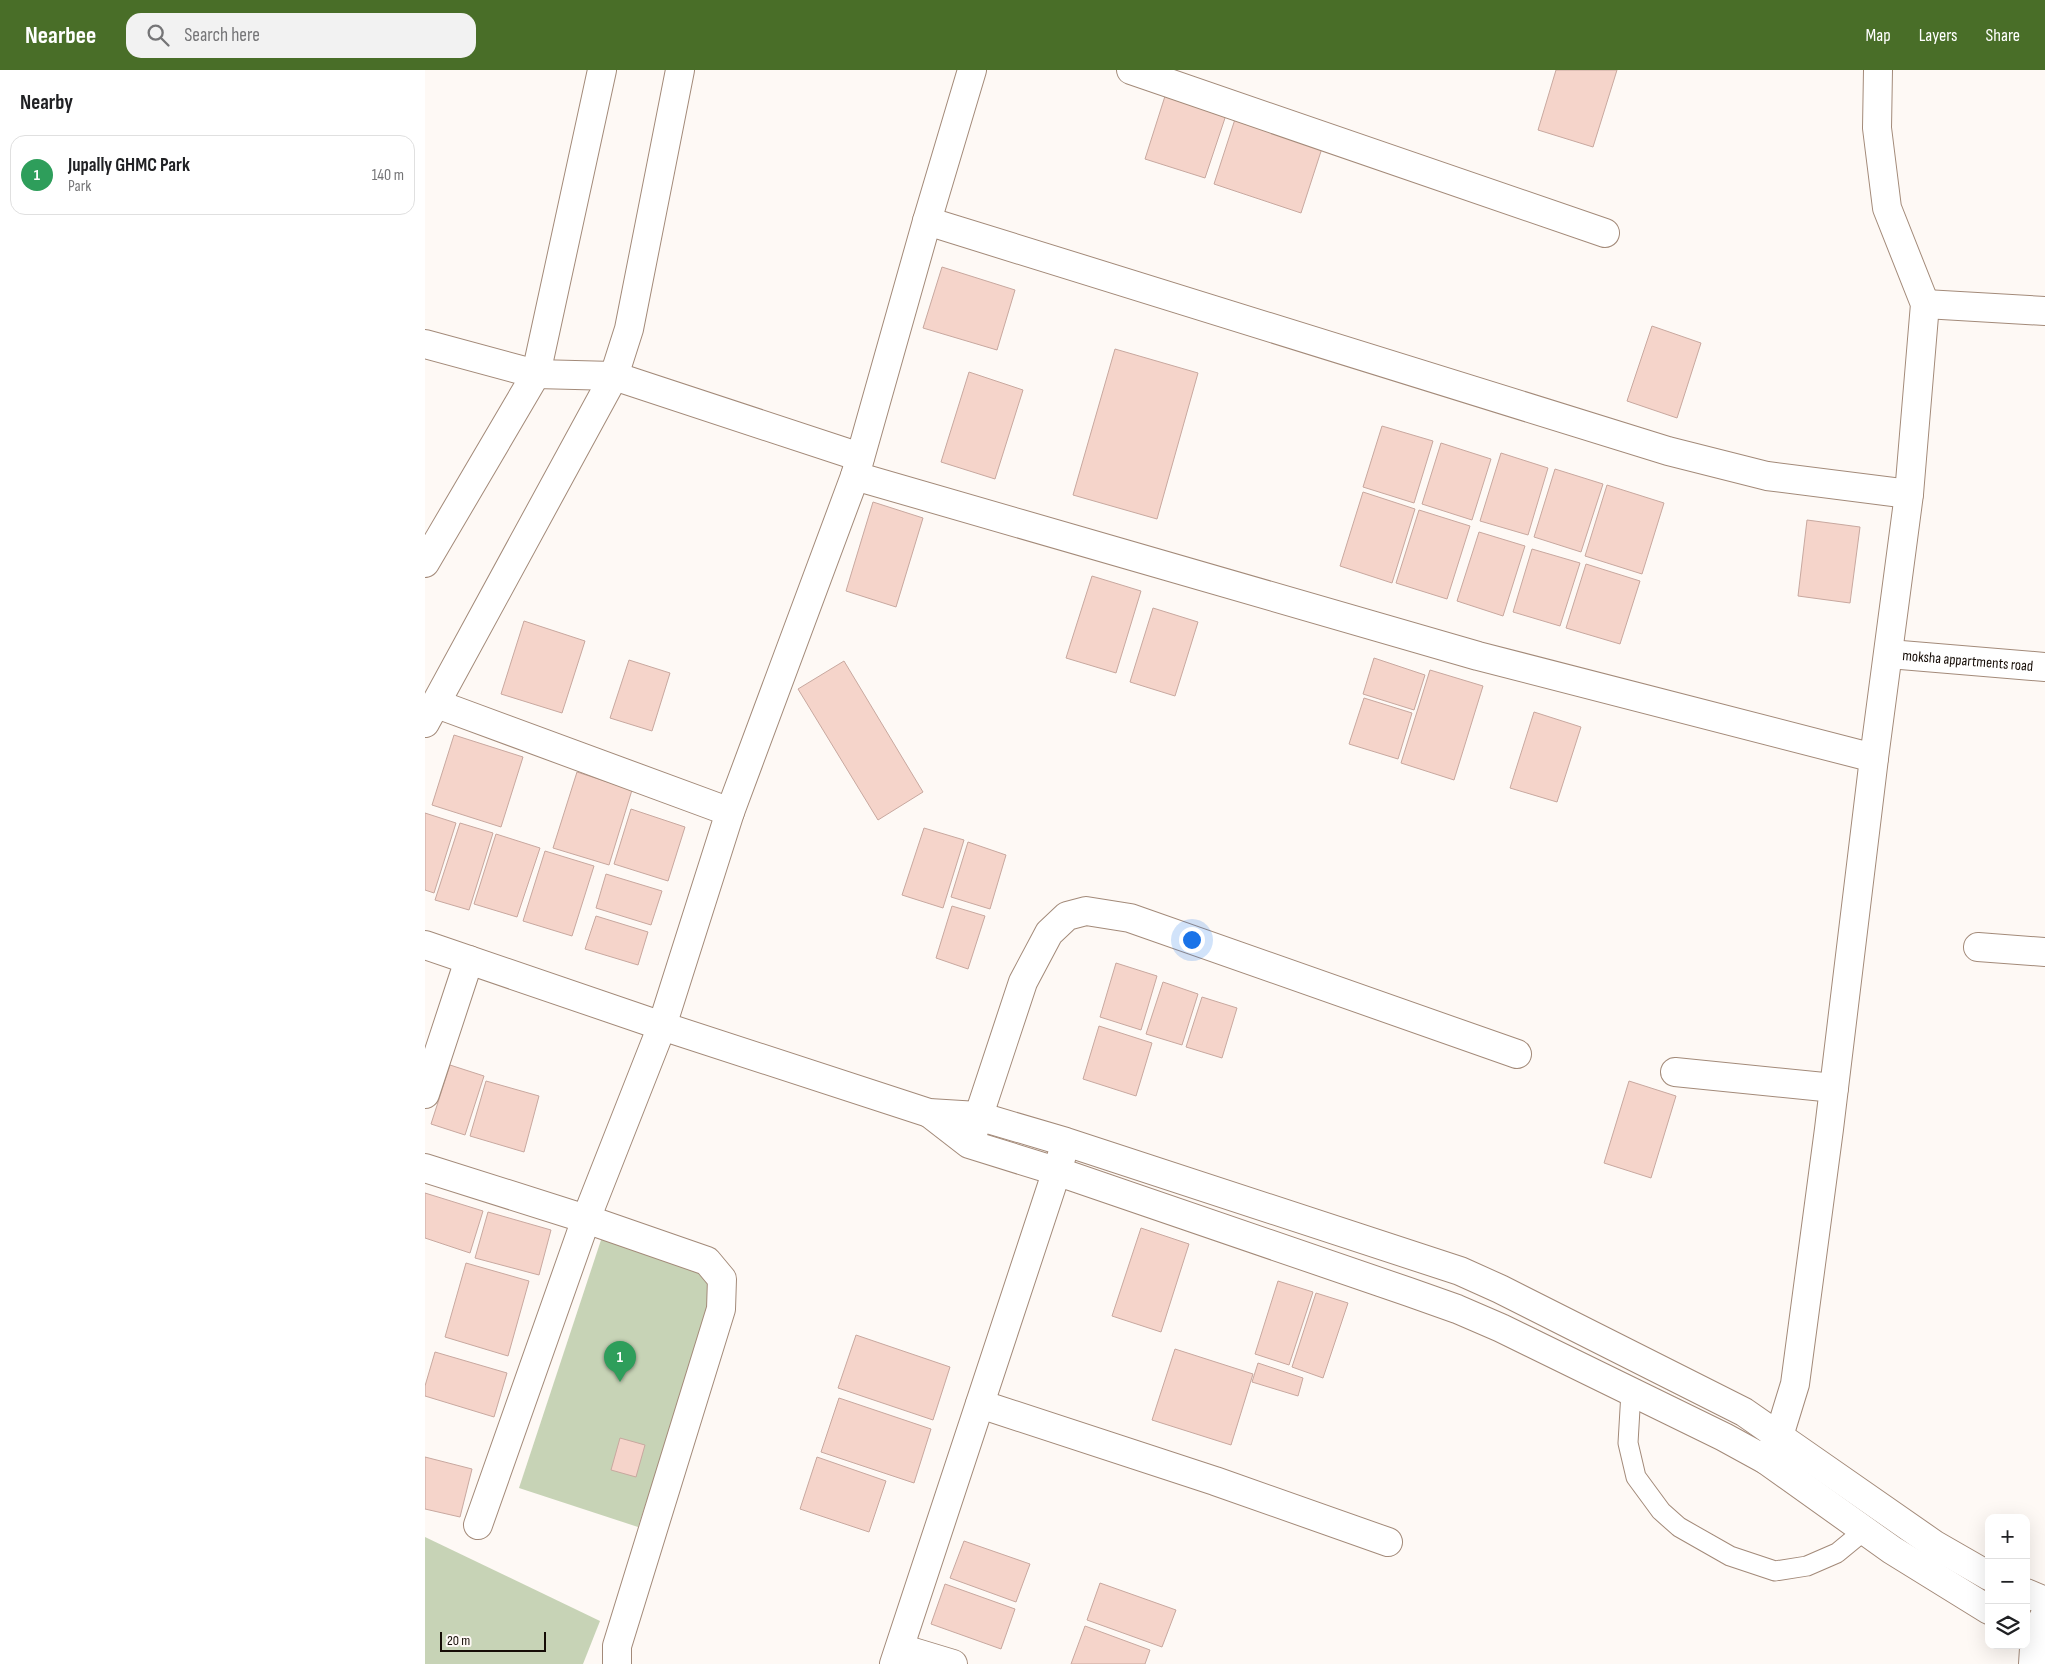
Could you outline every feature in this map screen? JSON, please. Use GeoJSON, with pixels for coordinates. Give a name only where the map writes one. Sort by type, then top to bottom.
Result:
{"type":"FeatureCollection","features":[{"type":"Feature","properties":{"kind":"street"},"geometry":{"type":"LineString","coordinates":[[425,563],[536,374],[602,70]]}},
{"type":"Feature","properties":{"kind":"street"},"geometry":{"type":"LineString","coordinates":[[680,70],[629,329],[614,376],[431,714],[730,812]]}},
{"type":"Feature","properties":{"kind":"street"},"geometry":{"type":"LineString","coordinates":[[478,1525],[586,1219],[662,1026],[730,812],[857,467],[972,70]]}},
{"type":"Feature","properties":{"kind":"street"},"geometry":{"type":"LineString","coordinates":[[1131,70],[1605,232]]}},
{"type":"Feature","properties":{"kind":"street"},"geometry":{"type":"LineString","coordinates":[[1766,1460],[1779,1436],[1795,1384],[1909,494],[1925,304],[1887,208],[1877,128],[1878,70]]}},
{"type":"Feature","properties":{"kind":"street"},"geometry":{"type":"LineString","coordinates":[[927,221],[1668,450],[1767,476],[1909,494]]}},
{"type":"Feature","properties":{"kind":"street"},"geometry":{"type":"LineString","coordinates":[[1925,304],[2045,312]]}},
{"type":"Feature","properties":{"kind":"street"},"geometry":{"type":"LineString","coordinates":[[425,344],[536,374],[614,376],[857,467],[1478,656],[1874,758]]}},
{"type":"Feature","properties":{"kind":"street","name":"moksha appartments road"},"geometry":{"type":"LineString","coordinates":[[1889,654],[2045,667]]}},
{"type":"Feature","properties":{"kind":"street"},"geometry":{"type":"LineString","coordinates":[[969,1144],[1023,982],[1049,933],[1067,916],[1087,910],[1130,918],[1517,1054]]}},
{"type":"Feature","properties":{"kind":"street"},"geometry":{"type":"LineString","coordinates":[[425,945],[662,1026],[929,1113],[978,1116],[1066,1142],[1460,1271],[1500,1289],[1744,1412],[1935,1545],[1985,1574]]}},
{"type":"Feature","properties":{"kind":"street"},"geometry":{"type":"LineString","coordinates":[[1978,947],[2045,952]]}},
{"type":"Feature","properties":{"kind":"street"},"geometry":{"type":"LineString","coordinates":[[425,1094],[469,960]]}},
{"type":"Feature","properties":{"kind":"street"},"geometry":{"type":"LineString","coordinates":[[1675,1072],[1834,1088]]}},
{"type":"Feature","properties":{"kind":"street"},"geometry":{"type":"LineString","coordinates":[[929,1113],[969,1144],[1457,1309],[1724,1437],[1766,1460],[1892,1550],[1985,1608]]}},
{"type":"Feature","properties":{"kind":"street"},"geometry":{"type":"LineString","coordinates":[[953,1664],[897,1656],[1066,1142]]}},
{"type":"Feature","properties":{"kind":"street"},"geometry":{"type":"LineString","coordinates":[[425,1168],[586,1219],[707,1261],[722,1279],[721,1309],[617,1646],[617,1664]]}},
{"type":"Feature","properties":{"kind":"street"},"geometry":{"type":"LineString","coordinates":[[980,1404],[1215,1481],[1388,1542]]}},
{"type":"Feature","properties":{"kind":"street"},"geometry":{"type":"LineString","coordinates":[[2030,1595],[2045,1601]]}},
{"type":"Feature","properties":{"kind":"street"},"geometry":{"type":"LineString","coordinates":[[2033,1664],[2038,1628]]}},
{"type":"Feature","properties":{"kind":"lane"},"geometry":{"type":"LineString","coordinates":[[1631,1392],[1628,1443],[1636,1477],[1661,1511],[1679,1527],[1729,1556],[1775,1571],[1807,1566],[1837,1553],[1865,1530]]}},
{"type":"Feature","properties":{"kind":"green space"},"geometry":{"type":"Polygon","coordinates":[[[602,1237],[721,1277],[638,1527],[519,1488],[602,1237]]]}},
{"type":"Feature","properties":{"kind":"green space"},"geometry":{"type":"Polygon","coordinates":[[[425,1537],[600,1621],[583,1664],[425,1664],[425,1537]]]}},
{"type":"Feature","properties":{"kind":"building"},"geometry":{"type":"Polygon","coordinates":[[[1556,70],[1617,70],[1593,147],[1538,130],[1556,70]]]}},
{"type":"Feature","properties":{"kind":"building"},"geometry":{"type":"Polygon","coordinates":[[[1166,93],[1227,112],[1205,178],[1145,159],[1166,93]]]}},
{"type":"Feature","properties":{"kind":"building"},"geometry":{"type":"Polygon","coordinates":[[[1237,113],[1324,142],[1301,213],[1214,184],[1237,113]]]}},
{"type":"Feature","properties":{"kind":"building"},"geometry":{"type":"Polygon","coordinates":[[[942,267],[1015,290],[997,350],[923,328],[942,267]]]}},
{"type":"Feature","properties":{"kind":"building"},"geometry":{"type":"Polygon","coordinates":[[[1652,326],[1701,343],[1677,418],[1627,401],[1652,326]]]}},
{"type":"Feature","properties":{"kind":"building"},"geometry":{"type":"Polygon","coordinates":[[[1115,349],[1198,373],[1157,519],[1073,495],[1115,349]]]}},
{"type":"Feature","properties":{"kind":"building"},"geometry":{"type":"Polygon","coordinates":[[[969,372],[1023,390],[995,479],[941,462],[969,372]]]}},
{"type":"Feature","properties":{"kind":"building"},"geometry":{"type":"Polygon","coordinates":[[[1382,426],[1433,441],[1414,503],[1363,487],[1382,426]]]}},
{"type":"Feature","properties":{"kind":"building"},"geometry":{"type":"Polygon","coordinates":[[[1441,443],[1491,459],[1472,520],[1422,504],[1441,443]]]}},
{"type":"Feature","properties":{"kind":"building"},"geometry":{"type":"Polygon","coordinates":[[[1501,453],[1548,468],[1528,535],[1480,521],[1501,453]]]}},
{"type":"Feature","properties":{"kind":"building"},"geometry":{"type":"Polygon","coordinates":[[[1555,469],[1603,484],[1581,552],[1534,537],[1555,469]]]}},
{"type":"Feature","properties":{"kind":"building"},"geometry":{"type":"Polygon","coordinates":[[[1607,485],[1664,503],[1642,574],[1585,556],[1607,485]]]}},
{"type":"Feature","properties":{"kind":"building"},"geometry":{"type":"Polygon","coordinates":[[[1363,492],[1415,509],[1392,583],[1340,566],[1363,492]]]}},
{"type":"Feature","properties":{"kind":"building"},"geometry":{"type":"Polygon","coordinates":[[[873,502],[923,518],[896,607],[846,591],[873,502]]]}},
{"type":"Feature","properties":{"kind":"building"},"geometry":{"type":"Polygon","coordinates":[[[1419,510],[1470,526],[1447,599],[1396,583],[1419,510]]]}},
{"type":"Feature","properties":{"kind":"building"},"geometry":{"type":"Polygon","coordinates":[[[1807,520],[1860,527],[1850,603],[1798,596],[1807,520]]]}},
{"type":"Feature","properties":{"kind":"building"},"geometry":{"type":"Polygon","coordinates":[[[1479,532],[1525,546],[1503,616],[1457,601],[1479,532]]]}},
{"type":"Feature","properties":{"kind":"building"},"geometry":{"type":"Polygon","coordinates":[[[1532,549],[1580,563],[1560,626],[1513,612],[1532,549]]]}},
{"type":"Feature","properties":{"kind":"building"},"geometry":{"type":"Polygon","coordinates":[[[1586,564],[1640,581],[1620,644],[1566,628],[1586,564]]]}},
{"type":"Feature","properties":{"kind":"building"},"geometry":{"type":"Polygon","coordinates":[[[1092,576],[1141,591],[1116,673],[1066,658],[1092,576]]]}},
{"type":"Feature","properties":{"kind":"building"},"geometry":{"type":"Polygon","coordinates":[[[1153,608],[1198,622],[1175,696],[1130,682],[1153,608]]]}},
{"type":"Feature","properties":{"kind":"building"},"geometry":{"type":"Polygon","coordinates":[[[524,621],[585,641],[562,713],[501,694],[524,621]]]}},
{"type":"Feature","properties":{"kind":"building"},"geometry":{"type":"Polygon","coordinates":[[[1374,658],[1425,675],[1414,710],[1363,694],[1374,658]]]}},
{"type":"Feature","properties":{"kind":"building"},"geometry":{"type":"Polygon","coordinates":[[[629,660],[670,673],[652,731],[610,718],[629,660]]]}},
{"type":"Feature","properties":{"kind":"building"},"geometry":{"type":"Polygon","coordinates":[[[844,661],[923,792],[878,820],[798,689],[844,661]]]}},
{"type":"Feature","properties":{"kind":"building"},"geometry":{"type":"Polygon","coordinates":[[[1430,670],[1483,686],[1454,780],[1401,763],[1430,670]]]}},
{"type":"Feature","properties":{"kind":"building"},"geometry":{"type":"Polygon","coordinates":[[[1364,698],[1412,713],[1398,759],[1349,744],[1364,698]]]}},
{"type":"Feature","properties":{"kind":"building"},"geometry":{"type":"Polygon","coordinates":[[[1534,712],[1581,727],[1557,802],[1510,788],[1534,712]]]}},
{"type":"Feature","properties":{"kind":"building"},"geometry":{"type":"Polygon","coordinates":[[[454,735],[523,757],[501,827],[432,805],[454,735]]]}},
{"type":"Feature","properties":{"kind":"building"},"geometry":{"type":"Polygon","coordinates":[[[577,772],[632,790],[609,865],[553,848],[577,772]]]}},
{"type":"Feature","properties":{"kind":"building"},"geometry":{"type":"Polygon","coordinates":[[[631,809],[685,827],[668,881],[614,864],[631,809]]]}},
{"type":"Feature","properties":{"kind":"building"},"geometry":{"type":"Polygon","coordinates":[[[425,813],[456,823],[434,893],[425,890],[425,813]]]}},
{"type":"Feature","properties":{"kind":"building"},"geometry":{"type":"Polygon","coordinates":[[[460,823],[493,833],[469,910],[435,900],[460,823]]]}},
{"type":"Feature","properties":{"kind":"building"},"geometry":{"type":"Polygon","coordinates":[[[924,828],[964,840],[943,908],[902,895],[924,828]]]}},
{"type":"Feature","properties":{"kind":"building"},"geometry":{"type":"Polygon","coordinates":[[[496,834],[540,848],[517,917],[474,904],[496,834]]]}},
{"type":"Feature","properties":{"kind":"building"},"geometry":{"type":"Polygon","coordinates":[[[968,842],[1006,855],[990,909],[951,897],[968,842]]]}},
{"type":"Feature","properties":{"kind":"building"},"geometry":{"type":"Polygon","coordinates":[[[545,851],[594,866],[572,936],[523,921],[545,851]]]}},
{"type":"Feature","properties":{"kind":"building"},"geometry":{"type":"Polygon","coordinates":[[[606,874],[662,891],[651,925],[596,908],[606,874]]]}},
{"type":"Feature","properties":{"kind":"building"},"geometry":{"type":"Polygon","coordinates":[[[952,906],[985,916],[968,969],[936,958],[952,906]]]}},
{"type":"Feature","properties":{"kind":"building"},"geometry":{"type":"Polygon","coordinates":[[[596,916],[648,932],[638,965],[585,949],[596,916]]]}},
{"type":"Feature","properties":{"kind":"building"},"geometry":{"type":"Polygon","coordinates":[[[1116,963],[1157,976],[1141,1030],[1100,1017],[1116,963]]]}},
{"type":"Feature","properties":{"kind":"building"},"geometry":{"type":"Polygon","coordinates":[[[1163,982],[1198,994],[1182,1045],[1146,1034],[1163,982]]]}},
{"type":"Feature","properties":{"kind":"building"},"geometry":{"type":"Polygon","coordinates":[[[1202,997],[1237,1008],[1222,1058],[1186,1047],[1202,997]]]}},
{"type":"Feature","properties":{"kind":"building"},"geometry":{"type":"Polygon","coordinates":[[[1099,1026],[1152,1043],[1136,1096],[1083,1079],[1099,1026]]]}},
{"type":"Feature","properties":{"kind":"building"},"geometry":{"type":"Polygon","coordinates":[[[450,1065],[484,1076],[465,1135],[431,1124],[450,1065]]]}},
{"type":"Feature","properties":{"kind":"building"},"geometry":{"type":"Polygon","coordinates":[[[486,1081],[539,1096],[524,1152],[470,1136],[486,1081]]]}},
{"type":"Feature","properties":{"kind":"building"},"geometry":{"type":"Polygon","coordinates":[[[1629,1081],[1676,1096],[1651,1178],[1604,1163],[1629,1081]]]}},
{"type":"Feature","properties":{"kind":"building"},"geometry":{"type":"Polygon","coordinates":[[[425,1193],[483,1211],[470,1253],[425,1238],[425,1193]]]}},
{"type":"Feature","properties":{"kind":"building"},"geometry":{"type":"Polygon","coordinates":[[[488,1212],[551,1230],[539,1275],[475,1258],[488,1212]]]}},
{"type":"Feature","properties":{"kind":"building"},"geometry":{"type":"Polygon","coordinates":[[[1141,1228],[1189,1244],[1161,1332],[1112,1316],[1141,1228]]]}},
{"type":"Feature","properties":{"kind":"building"},"geometry":{"type":"Polygon","coordinates":[[[466,1263],[529,1281],[508,1356],[445,1337],[466,1263]]]}},
{"type":"Feature","properties":{"kind":"building"},"geometry":{"type":"Polygon","coordinates":[[[1278,1281],[1313,1292],[1289,1365],[1255,1354],[1278,1281]]]}},
{"type":"Feature","properties":{"kind":"building"},"geometry":{"type":"Polygon","coordinates":[[[1316,1293],[1348,1303],[1323,1378],[1292,1367],[1316,1293]]]}},
{"type":"Feature","properties":{"kind":"building"},"geometry":{"type":"Polygon","coordinates":[[[856,1335],[950,1367],[933,1420],[838,1388],[856,1335]]]}},
{"type":"Feature","properties":{"kind":"building"},"geometry":{"type":"Polygon","coordinates":[[[1175,1349],[1253,1374],[1231,1445],[1152,1420],[1175,1349]]]}},
{"type":"Feature","properties":{"kind":"building"},"geometry":{"type":"Polygon","coordinates":[[[435,1352],[507,1373],[494,1417],[425,1396],[425,1386],[435,1352]]]}},
{"type":"Feature","properties":{"kind":"building"},"geometry":{"type":"Polygon","coordinates":[[[1258,1363],[1303,1378],[1298,1396],[1252,1382],[1258,1363]]]}},
{"type":"Feature","properties":{"kind":"building"},"geometry":{"type":"Polygon","coordinates":[[[839,1398],[931,1429],[914,1483],[821,1452],[839,1398]]]}},
{"type":"Feature","properties":{"kind":"building"},"geometry":{"type":"Polygon","coordinates":[[[620,1438],[645,1445],[636,1477],[611,1470],[620,1438]]]}},
{"type":"Feature","properties":{"kind":"building"},"geometry":{"type":"Polygon","coordinates":[[[425,1457],[472,1469],[460,1517],[425,1509],[425,1457]]]}},
{"type":"Feature","properties":{"kind":"building"},"geometry":{"type":"Polygon","coordinates":[[[817,1457],[886,1481],[869,1532],[800,1509],[817,1457]]]}},
{"type":"Feature","properties":{"kind":"building"},"geometry":{"type":"Polygon","coordinates":[[[964,1541],[1030,1564],[1016,1602],[950,1578],[964,1541]]]}},
{"type":"Feature","properties":{"kind":"building"},"geometry":{"type":"Polygon","coordinates":[[[1100,1583],[1176,1610],[1162,1647],[1087,1620],[1100,1583]]]}},
{"type":"Feature","properties":{"kind":"building"},"geometry":{"type":"Polygon","coordinates":[[[945,1584],[1015,1609],[1001,1649],[931,1624],[945,1584]]]}},
{"type":"Feature","properties":{"kind":"building"},"geometry":{"type":"Polygon","coordinates":[[[1085,1626],[1150,1650],[1145,1664],[1071,1664],[1085,1626]]]}},
{"type":"Feature","properties":{"kind":"place","name":"Jupally GHMC Park"},"geometry":{"type":"Point","coordinates":[620,1382]}}]}
